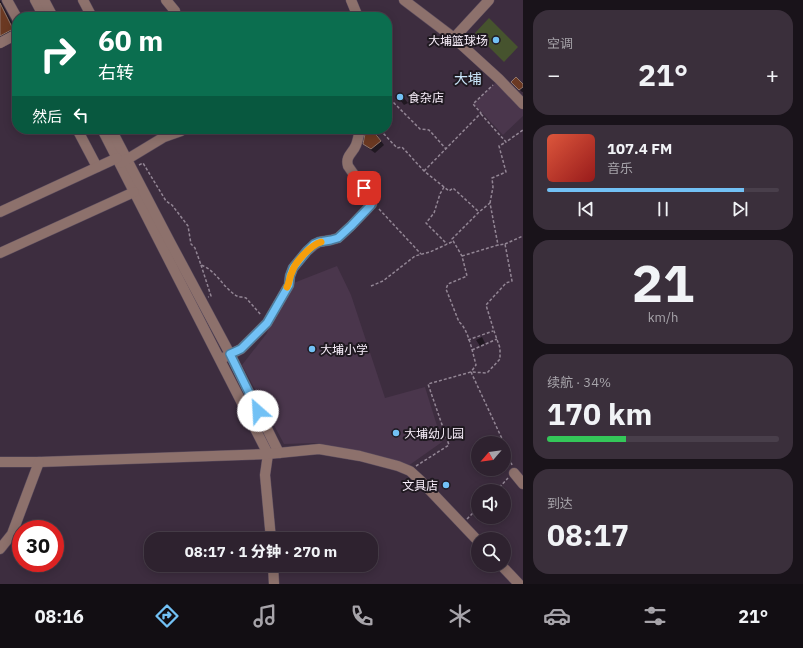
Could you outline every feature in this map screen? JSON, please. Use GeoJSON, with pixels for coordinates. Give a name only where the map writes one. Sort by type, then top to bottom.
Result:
{"type":"FeatureCollection","features":[{"type":"Feature","properties":{"kind":"street"},"geometry":{"type":"LineString","coordinates":[[7,0],[14,12]]}},
{"type":"Feature","properties":{"kind":"street"},"geometry":{"type":"LineString","coordinates":[[35,0],[41,12]]}},
{"type":"Feature","properties":{"kind":"street"},"geometry":{"type":"LineString","coordinates":[[44,0],[50,12]]}},
{"type":"Feature","properties":{"kind":"street"},"geometry":{"type":"LineString","coordinates":[[83,0],[89,12]]}},
{"type":"Feature","properties":{"kind":"street"},"geometry":{"type":"LineString","coordinates":[[166,0],[175,12]]}},
{"type":"Feature","properties":{"kind":"street"},"geometry":{"type":"LineString","coordinates":[[351,0],[356,12]]}},
{"type":"Feature","properties":{"kind":"street"},"geometry":{"type":"LineString","coordinates":[[404,0],[454,38],[499,79],[523,104]]}},
{"type":"Feature","properties":{"kind":"street"},"geometry":{"type":"LineString","coordinates":[[454,38],[489,0]]}},
{"type":"Feature","properties":{"kind":"street"},"geometry":{"type":"LineString","coordinates":[[0,43],[12,37]]}},
{"type":"Feature","properties":{"kind":"street"},"geometry":{"type":"LineString","coordinates":[[80,134],[98,167]]}},
{"type":"Feature","properties":{"kind":"street"},"geometry":{"type":"LineString","coordinates":[[105,134],[121,160],[132,169],[230,354],[279,453]]}},
{"type":"Feature","properties":{"kind":"street"},"geometry":{"type":"LineString","coordinates":[[113,134],[134,192],[268,454],[265,475],[270,532]]}},
{"type":"Feature","properties":{"kind":"street"},"geometry":{"type":"LineString","coordinates":[[0,212],[98,167],[121,160],[164,136],[171,134]]}},
{"type":"Feature","properties":{"kind":"street"},"geometry":{"type":"LineString","coordinates":[[220,360],[241,349],[267,323],[289,285],[293,268],[307,251],[314,244],[338,238],[371,205],[372,202],[347,163],[348,158],[356,147],[359,134]]}},
{"type":"Feature","properties":{"kind":"street"},"geometry":{"type":"LineString","coordinates":[[0,253],[134,192]]}},
{"type":"Feature","properties":{"kind":"street"},"geometry":{"type":"LineString","coordinates":[[0,462],[268,454],[319,449],[360,456],[398,466],[410,471],[471,534]]}},
{"type":"Feature","properties":{"kind":"street"},"geometry":{"type":"LineString","coordinates":[[0,549],[12,534],[39,462]]}},
{"type":"Feature","properties":{"kind":"street"},"geometry":{"type":"LineString","coordinates":[[514,473],[523,484]]}},
{"type":"Feature","properties":{"kind":"street"},"geometry":{"type":"LineString","coordinates":[[273,572],[274,584]]}},
{"type":"Feature","properties":{"kind":"street"},"geometry":{"type":"LineString","coordinates":[[508,572],[519,584]]}},
{"type":"Feature","properties":{"kind":"path"},"geometry":{"type":"LineString","coordinates":[[499,79],[473,104],[506,142]]}},
{"type":"Feature","properties":{"kind":"path"},"geometry":{"type":"LineString","coordinates":[[392,101],[420,129],[429,130],[446,149]]}},
{"type":"Feature","properties":{"kind":"path"},"geometry":{"type":"LineString","coordinates":[[424,170],[481,113]]}},
{"type":"Feature","properties":{"kind":"path"},"geometry":{"type":"LineString","coordinates":[[498,245],[490,203],[493,187],[492,178],[506,172],[499,146],[523,130]]}},
{"type":"Feature","properties":{"kind":"path"},"geometry":{"type":"LineString","coordinates":[[384,134],[397,148],[402,147],[424,170],[444,187],[449,191],[453,188],[479,212]]}},
{"type":"Feature","properties":{"kind":"path"},"geometry":{"type":"LineString","coordinates":[[132,169],[143,163],[166,201],[172,205],[188,226],[191,244],[195,248],[211,296],[201,301]]}},
{"type":"Feature","properties":{"kind":"path"},"geometry":{"type":"LineString","coordinates":[[444,187],[440,194],[434,213],[426,222],[447,244]]}},
{"type":"Feature","properties":{"kind":"path"},"geometry":{"type":"LineString","coordinates":[[372,202],[421,254]]}},
{"type":"Feature","properties":{"kind":"path"},"geometry":{"type":"LineString","coordinates":[[471,372],[476,365],[472,350],[463,325],[459,322],[446,289],[448,284],[467,276],[462,256],[452,238],[490,203]]}},
{"type":"Feature","properties":{"kind":"path"},"geometry":{"type":"LineString","coordinates":[[462,256],[506,244],[523,236]]}},
{"type":"Feature","properties":{"kind":"path"},"geometry":{"type":"LineString","coordinates":[[371,286],[383,281],[415,256],[430,252],[454,242]]}},
{"type":"Feature","properties":{"kind":"path"},"geometry":{"type":"LineString","coordinates":[[410,471],[449,445],[428,384],[471,372],[487,373],[500,359],[500,348],[486,304],[506,283],[512,281],[506,244]]}},
{"type":"Feature","properties":{"kind":"path"},"geometry":{"type":"LineString","coordinates":[[201,265],[210,269],[238,297],[246,298],[267,323]]}},
{"type":"Feature","properties":{"kind":"path"},"geometry":{"type":"LineString","coordinates":[[468,340],[494,331]]}},
{"type":"Feature","properties":{"kind":"path"},"geometry":{"type":"LineString","coordinates":[[472,350],[497,339]]}},
{"type":"Feature","properties":{"kind":"path"},"geometry":{"type":"LineString","coordinates":[[471,372],[501,436]]}},
{"type":"Feature","properties":{"kind":"path"},"geometry":{"type":"LineString","coordinates":[[462,524],[471,515]]}},
{"type":"Feature","properties":{"kind":"shaded area"},"geometry":{"type":"Polygon","coordinates":[[[497,81],[523,109],[523,116],[503,135],[474,104],[497,81]]]}},
{"type":"Feature","properties":{"kind":"shaded area","name":"大埔小学"},"geometry":{"type":"Polygon","coordinates":[[[337,266],[351,295],[385,398],[425,387],[442,442],[408,466],[360,452],[317,443],[284,444],[242,365],[267,333],[274,308],[291,284],[337,266]]]}},
{"type":"Feature","properties":{"kind":"green space","name":"大埔篮球场"},"geometry":{"type":"Polygon","coordinates":[[[489,18],[518,47],[504,62],[475,33],[489,18]]]}},
{"type":"Feature","properties":{"kind":"building"},"geometry":{"type":"Polygon","coordinates":[[[0,3],[12,30],[0,36],[0,3]]]}},
{"type":"Feature","properties":{"kind":"building"},"geometry":{"type":"Polygon","coordinates":[[[516,77],[523,84],[523,87],[519,90],[511,82],[516,77]]]}},
{"type":"Feature","properties":{"kind":"building"},"geometry":{"type":"Polygon","coordinates":[[[365,134],[376,134],[381,141],[371,149],[363,144],[365,134]]]}},
{"type":"Feature","properties":{"kind":"slow traffic"},"geometry":{"type":"LineString","coordinates":[[287,287],[289,285],[293,268],[314,244],[321,242]]}},
{"type":"Feature","properties":{"kind":"place","name":"大埔篮球场"},"geometry":{"type":"Point","coordinates":[496,40]}},
{"type":"Feature","properties":{"kind":"place","name":"食杂店"},"geometry":{"type":"Point","coordinates":[400,97]}},
{"type":"Feature","properties":{"kind":"place","name":"大埔小学"},"geometry":{"type":"Point","coordinates":[312,349]}},
{"type":"Feature","properties":{"kind":"place","name":"大埔幼儿园"},"geometry":{"type":"Point","coordinates":[396,433]}},
{"type":"Feature","properties":{"kind":"place","name":"文具店"},"geometry":{"type":"Point","coordinates":[446,485]}},
{"type":"Feature","properties":{"kind":"district","name":"大埔"},"geometry":{"type":"Point","coordinates":[468,79]}},
{"type":"Feature","properties":{"kind":"route"},"geometry":{"type":"LineString","coordinates":[[258,411],[230,354],[241,349],[267,323],[289,285],[293,268],[307,251],[314,244],[338,238],[371,205],[372,200],[364,188]]}}]}
